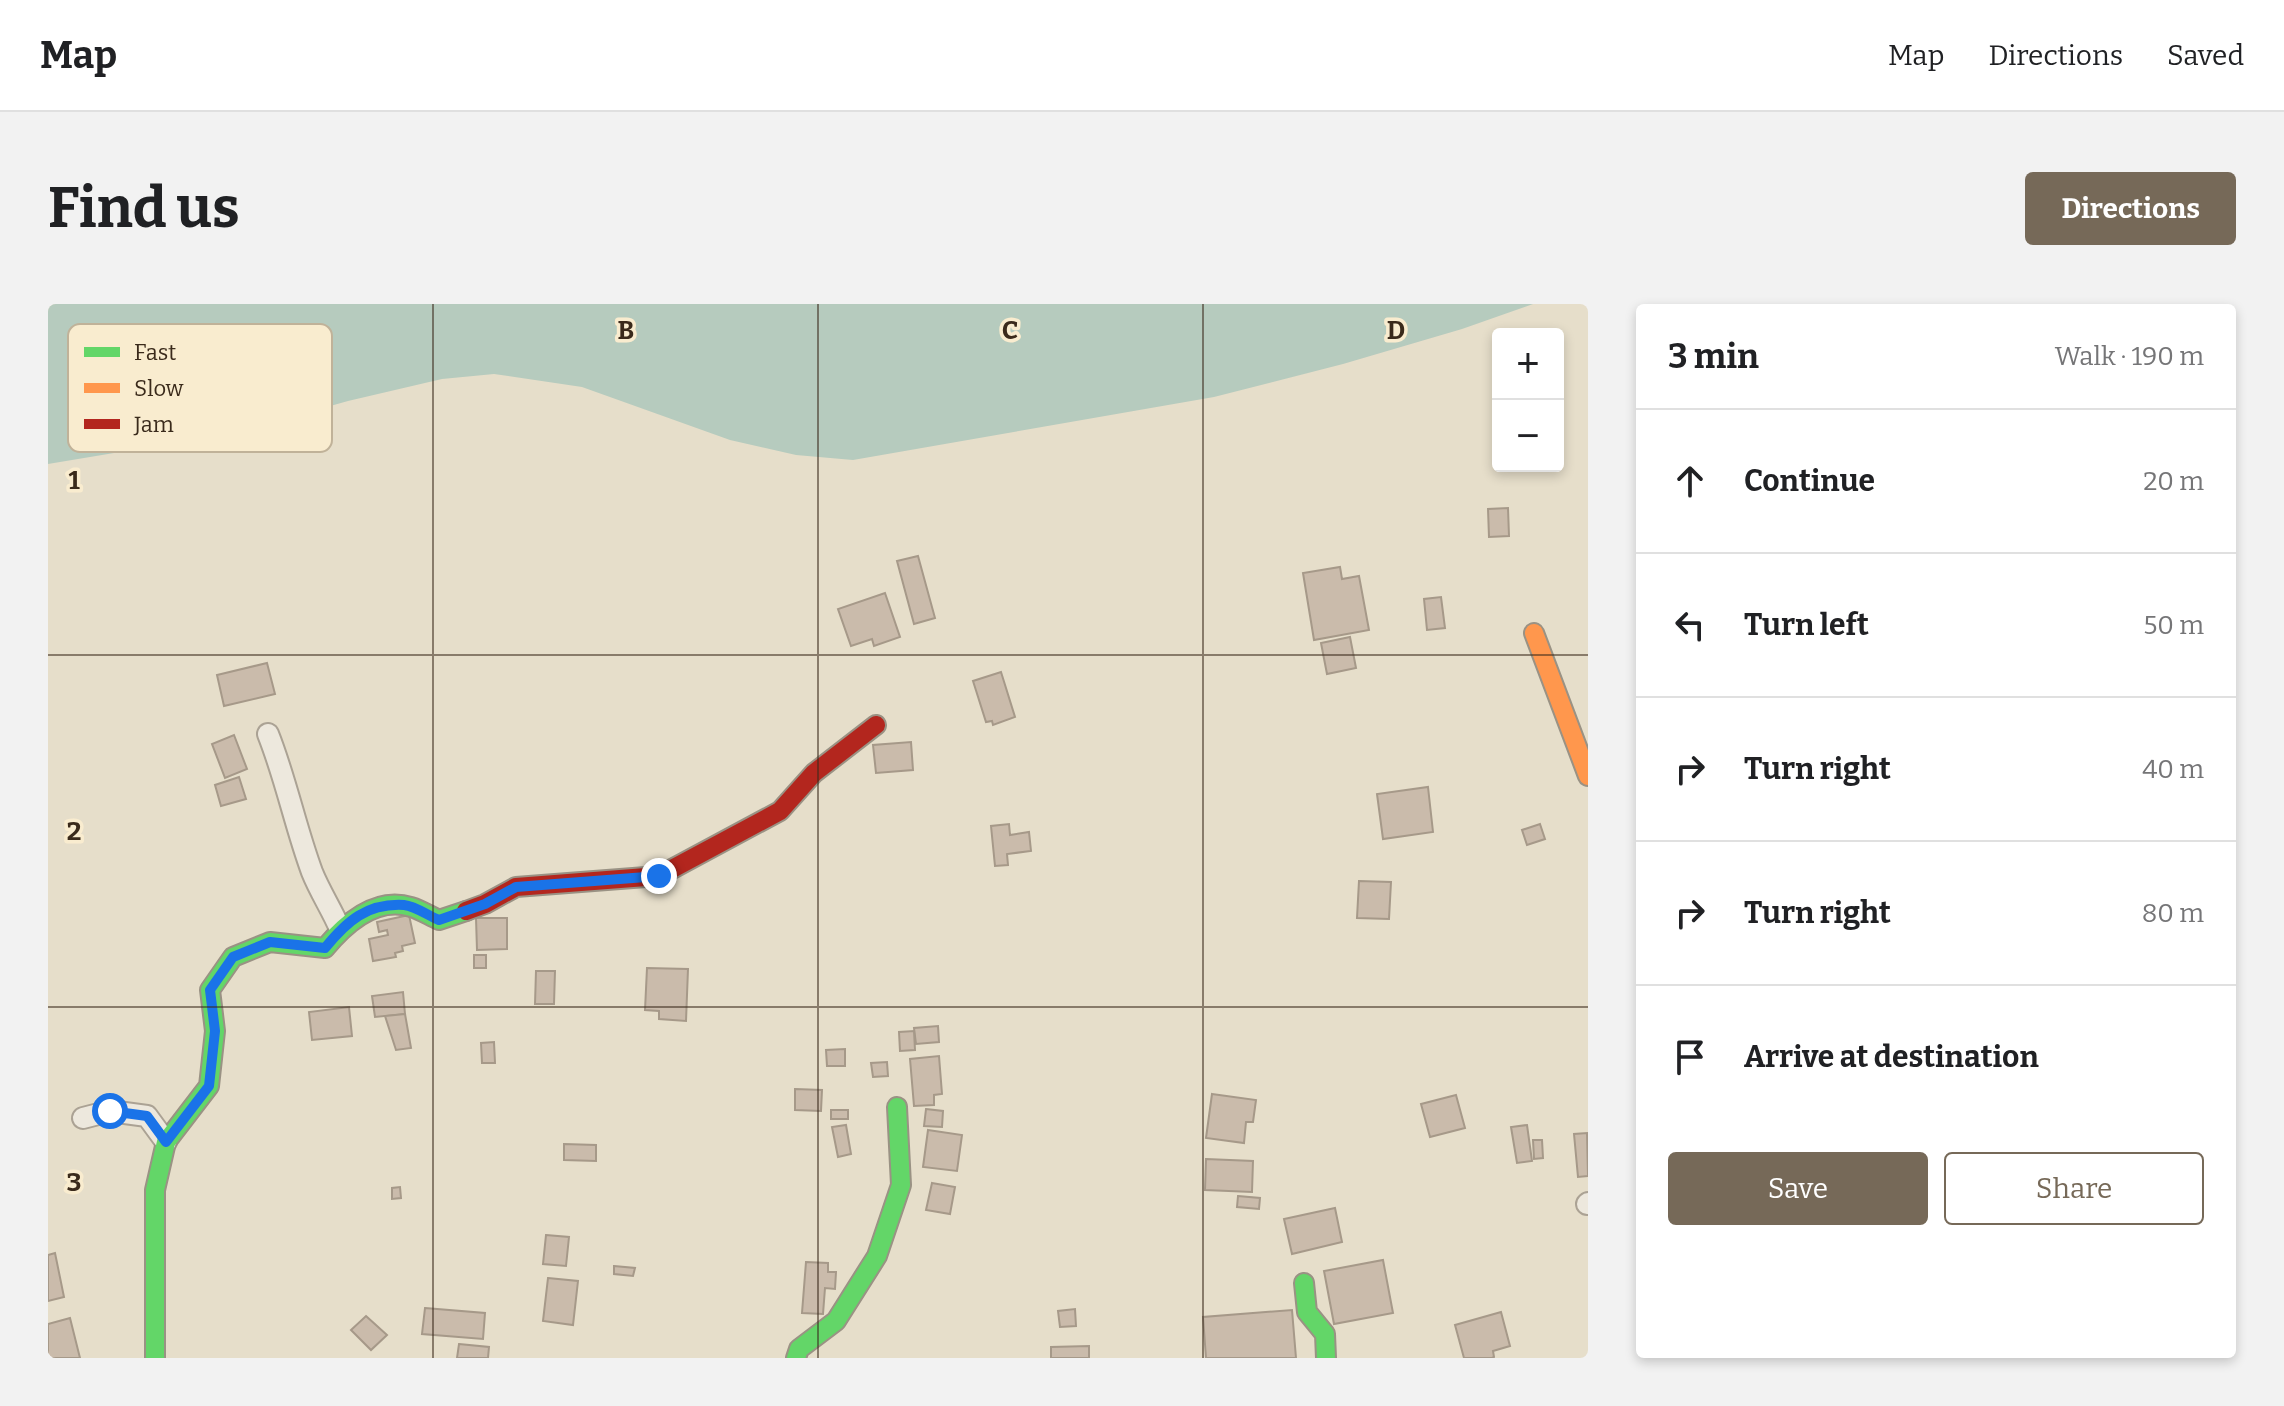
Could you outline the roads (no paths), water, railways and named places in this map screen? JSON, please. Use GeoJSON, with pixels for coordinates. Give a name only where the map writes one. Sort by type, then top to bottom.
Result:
{"type":"FeatureCollection","features":[{"type":"Feature","properties":{"kind":"street"},"geometry":{"type":"LineString","coordinates":[[1534,633],[1588,776]]}},
{"type":"Feature","properties":{"kind":"street"},"geometry":{"type":"LineString","coordinates":[[155,1358],[155,1190],[166,1142],[209,1086],[215,1031],[210,990],[233,957],[270,942],[325,948],[340,929],[366,909],[406,905],[439,920],[485,904],[516,887],[659,876],[780,811],[814,773],[876,725]]}},
{"type":"Feature","properties":{"kind":"street"},"geometry":{"type":"LineString","coordinates":[[268,734],[282,769],[293,816],[314,876],[340,929]]}},
{"type":"Feature","properties":{"kind":"street"},"geometry":{"type":"LineString","coordinates":[[796,1358],[799,1349],[836,1321],[877,1256],[901,1185],[897,1107]]}},
{"type":"Feature","properties":{"kind":"street"},"geometry":{"type":"LineString","coordinates":[[83,1118],[110,1111],[147,1116],[166,1142]]}},
{"type":"Feature","properties":{"kind":"street"},"geometry":{"type":"LineString","coordinates":[[1304,1283],[1307,1312],[1325,1334],[1326,1358]]}}]}
